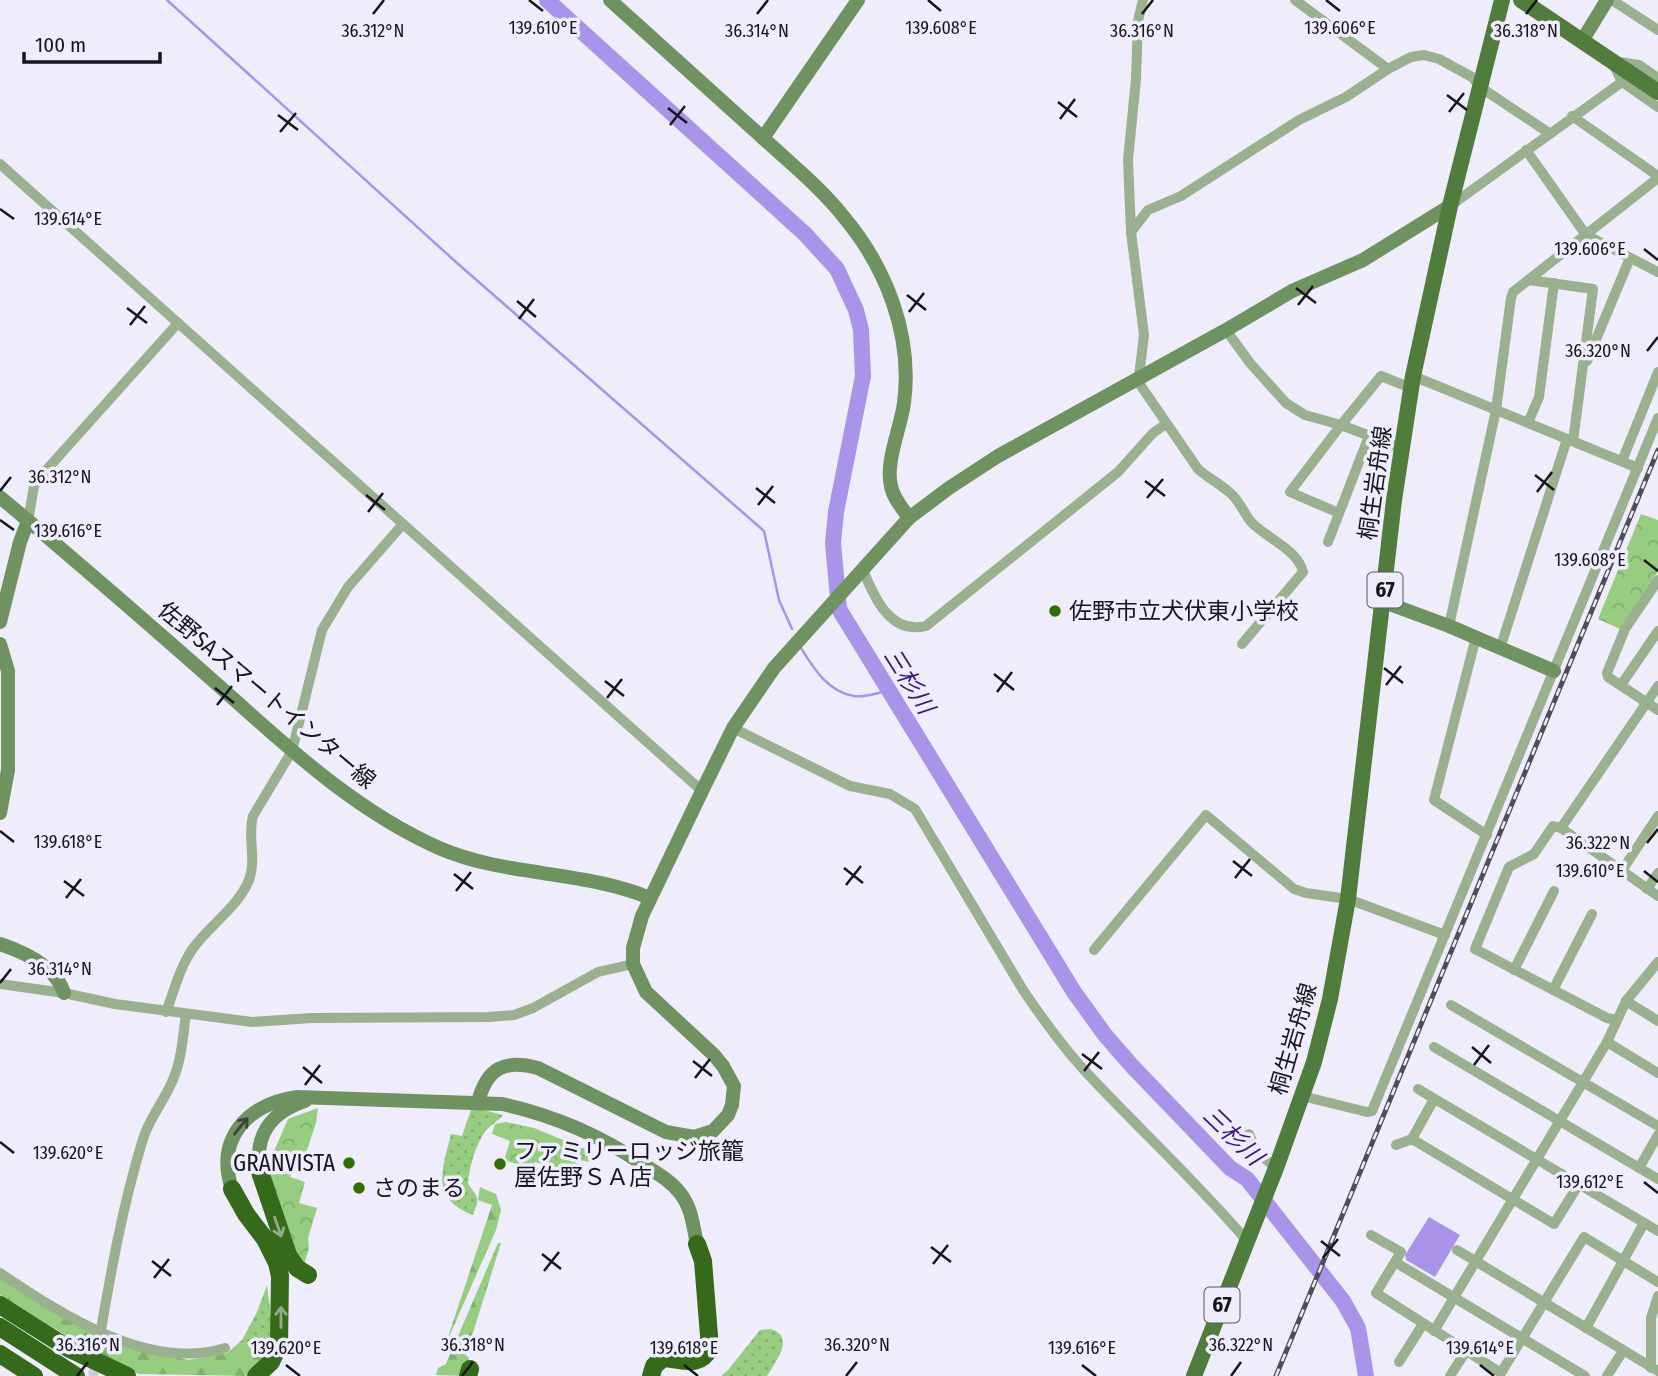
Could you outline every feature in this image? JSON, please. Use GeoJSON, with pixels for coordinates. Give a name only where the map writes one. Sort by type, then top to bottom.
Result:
{"type":"FeatureCollection","features":[{"type":"Feature","properties":{"kind":"highway"},"geometry":{"type":"LineString","coordinates":[[260,1171],[288,1255],[297,1268],[308,1275]]}},
{"type":"Feature","properties":{"kind":"highway"},"geometry":{"type":"LineString","coordinates":[[232,1189],[265,1239],[277,1263],[280,1276],[279,1345],[271,1362],[256,1376]]}},
{"type":"Feature","properties":{"kind":"highway"},"geometry":{"type":"LineString","coordinates":[[662,1342],[674,1351],[685,1354],[696,1349],[702,1339],[697,1244]]}},
{"type":"Feature","properties":{"kind":"highway"},"geometry":{"type":"LineString","coordinates":[[650,1376],[654,1366],[663,1358],[697,1361],[705,1356],[710,1348],[703,1261],[697,1244]]}},
{"type":"Feature","properties":{"kind":"highway"},"geometry":{"type":"LineString","coordinates":[[0,1305],[68,1348],[127,1376]]}},
{"type":"Feature","properties":{"kind":"highway"},"geometry":{"type":"LineString","coordinates":[[0,1327],[76,1376]]}},
{"type":"Feature","properties":{"kind":"highway"},"geometry":{"type":"LineString","coordinates":[[0,1354],[34,1376]]}},
{"type":"Feature","properties":{"kind":"main road","name":"桐生岩舟線"},"geometry":{"type":"LineString","coordinates":[[1274,1173],[1322,1031],[1340,952],[1401,448],[1412,382],[1450,206],[1502,0]]}},
{"type":"Feature","properties":{"kind":"main road"},"geometry":{"type":"LineString","coordinates":[[1521,0],[1612,61],[1629,79],[1658,92]]}},
{"type":"Feature","properties":{"kind":"main road","name":"67"},"geometry":{"type":"LineString","coordinates":[[1194,1376],[1274,1173]]}},
{"type":"Feature","properties":{"kind":"street"},"geometry":{"type":"LineString","coordinates":[[610,0],[763,138],[842,214],[876,263],[901,328],[905,364],[904,402],[890,484],[909,518]]}},
{"type":"Feature","properties":{"kind":"street"},"geometry":{"type":"LineString","coordinates":[[763,138],[858,0]]}},
{"type":"Feature","properties":{"kind":"street"},"geometry":{"type":"LineString","coordinates":[[1143,0],[1138,20],[1137,70],[1128,160],[1131,232],[1144,335],[1139,376],[1141,386],[1198,469],[1208,479],[1229,491],[1250,521],[1302,564],[1303,572],[1242,644]]}},
{"type":"Feature","properties":{"kind":"street"},"geometry":{"type":"LineString","coordinates":[[1582,41],[1609,0],[1658,30]]}},
{"type":"Feature","properties":{"kind":"street"},"geometry":{"type":"LineString","coordinates":[[1302,2],[1388,69]]}},
{"type":"Feature","properties":{"kind":"street"},"geometry":{"type":"LineString","coordinates":[[1131,232],[1148,210],[1181,196],[1299,120],[1346,97],[1411,57],[1424,55],[1439,59],[1472,77],[1480,87],[1549,133]]}},
{"type":"Feature","properties":{"kind":"street"},"geometry":{"type":"LineString","coordinates":[[1612,61],[1639,65],[1658,78]]}},
{"type":"Feature","properties":{"kind":"street"},"geometry":{"type":"LineString","coordinates":[[478,1102],[482,1088],[494,1071],[517,1064],[538,1068],[678,1136],[703,1136],[722,1124],[732,1105],[734,1086],[730,1076],[714,1055],[646,992],[633,964],[633,948],[650,898],[733,728],[774,668],[909,518],[975,470],[1139,376],[1226,330],[1292,290],[1363,260],[1450,206],[1572,116],[1629,79],[1658,107]]}},
{"type":"Feature","properties":{"kind":"street"},"geometry":{"type":"LineString","coordinates":[[1449,626],[1496,410],[1510,298],[1513,292],[1658,177],[1572,116]]}},
{"type":"Feature","properties":{"kind":"street"},"geometry":{"type":"LineString","coordinates":[[1526,150],[1586,235],[1658,272]]}},
{"type":"Feature","properties":{"kind":"street"},"geometry":{"type":"LineString","coordinates":[[0,164],[702,791]]}},
{"type":"Feature","properties":{"kind":"street"},"geometry":{"type":"LineString","coordinates":[[1582,373],[1630,258]]}},
{"type":"Feature","properties":{"kind":"street"},"geometry":{"type":"LineString","coordinates":[[1500,649],[1570,440],[1593,289],[1529,279]]}},
{"type":"Feature","properties":{"kind":"street"},"geometry":{"type":"LineString","coordinates":[[1528,423],[1539,397],[1554,283]]}},
{"type":"Feature","properties":{"kind":"street"},"geometry":{"type":"LineString","coordinates":[[0,622],[28,521],[34,486],[178,323]]}},
{"type":"Feature","properties":{"kind":"street"},"geometry":{"type":"LineString","coordinates":[[1226,330],[1250,363],[1286,403],[1305,415],[1341,425],[1401,448]]}},
{"type":"Feature","properties":{"kind":"street"},"geometry":{"type":"LineString","coordinates":[[1622,461],[1658,372]]}},
{"type":"Feature","properties":{"kind":"street"},"geometry":{"type":"LineString","coordinates":[[1339,513],[1290,492],[1381,376],[1412,382],[1496,410],[1638,468]]}},
{"type":"Feature","properties":{"kind":"street"},"geometry":{"type":"LineString","coordinates":[[1302,1096],[1372,1111],[1658,418]]}},
{"type":"Feature","properties":{"kind":"street"},"geometry":{"type":"LineString","coordinates":[[863,570],[877,603],[885,614],[904,625],[916,628],[926,626],[1118,472],[1153,433],[1166,424]]}},
{"type":"Feature","properties":{"kind":"street"},"geometry":{"type":"LineString","coordinates":[[1328,542],[1369,436]]}},
{"type":"Feature","properties":{"kind":"street","name":"佐野SAスマートインター線"},"geometry":{"type":"LineString","coordinates":[[0,497],[292,751],[353,800],[439,847],[492,864],[600,883],[650,898]]}},
{"type":"Feature","properties":{"kind":"street"},"geometry":{"type":"LineString","coordinates":[[166,1012],[185,962],[246,887],[254,864],[251,825],[253,816],[292,751],[322,630],[348,587],[403,524]]}},
{"type":"Feature","properties":{"kind":"street"},"geometry":{"type":"LineString","coordinates":[[1658,580],[1625,629],[1607,673],[1608,677],[1658,710]]}},
{"type":"Feature","properties":{"kind":"street"},"geometry":{"type":"LineString","coordinates":[[1384,602],[1449,626],[1554,671]]}},
{"type":"Feature","properties":{"kind":"street"},"geometry":{"type":"LineString","coordinates":[[1620,685],[1658,631]]}},
{"type":"Feature","properties":{"kind":"street"},"geometry":{"type":"LineString","coordinates":[[1476,638],[1434,800],[1487,835]]}},
{"type":"Feature","properties":{"kind":"street"},"geometry":{"type":"LineString","coordinates":[[0,644],[8,671],[8,770],[0,813]]}},
{"type":"Feature","properties":{"kind":"street"},"geometry":{"type":"LineString","coordinates":[[1561,828],[1658,686]]}},
{"type":"Feature","properties":{"kind":"street"},"geometry":{"type":"LineString","coordinates":[[733,728],[850,786],[890,794],[915,809],[1043,1019],[1084,1069],[1248,1238]]}},
{"type":"Feature","properties":{"kind":"street"},"geometry":{"type":"LineString","coordinates":[[1094,950],[1206,815],[1294,889],[1348,899],[1446,935]]}},
{"type":"Feature","properties":{"kind":"street"},"geometry":{"type":"LineString","coordinates":[[1621,872],[1658,816]]}},
{"type":"Feature","properties":{"kind":"street"},"geometry":{"type":"LineString","coordinates":[[1617,1020],[1607,1018],[1475,949],[1509,867],[1534,854],[1553,826],[1561,828],[1658,897]]}},
{"type":"Feature","properties":{"kind":"street"},"geometry":{"type":"LineString","coordinates":[[1647,889],[1658,873]]}},
{"type":"Feature","properties":{"kind":"street"},"geometry":{"type":"LineString","coordinates":[[1514,970],[1554,891]]}},
{"type":"Feature","properties":{"kind":"street"},"geometry":{"type":"LineString","coordinates":[[1553,990],[1592,914]]}},
{"type":"Feature","properties":{"kind":"street"},"geometry":{"type":"LineString","coordinates":[[0,944],[21,951],[36,960],[51,974],[64,993]]}},
{"type":"Feature","properties":{"kind":"street"},"geometry":{"type":"LineString","coordinates":[[1434,1331],[1584,1082],[1626,1001],[1658,962]]}},
{"type":"Feature","properties":{"kind":"street"},"geometry":{"type":"LineString","coordinates":[[0,984],[166,1012],[252,1022],[312,1018],[489,1017],[514,1015],[533,1009],[598,972],[633,964]]}},
{"type":"Feature","properties":{"kind":"street"},"geometry":{"type":"LineString","coordinates":[[1626,1001],[1658,1021]]}},
{"type":"Feature","properties":{"kind":"street"},"geometry":{"type":"LineString","coordinates":[[1451,1005],[1658,1126]]}},
{"type":"Feature","properties":{"kind":"street"},"geometry":{"type":"LineString","coordinates":[[98,1347],[125,1202],[149,1120],[173,1079],[179,1062],[186,1014]]}},
{"type":"Feature","properties":{"kind":"street"},"geometry":{"type":"LineString","coordinates":[[1607,1042],[1658,1073]]}},
{"type":"Feature","properties":{"kind":"street"},"geometry":{"type":"LineString","coordinates":[[1434,1047],[1658,1179]]}},
{"type":"Feature","properties":{"kind":"street"},"geometry":{"type":"LineString","coordinates":[[1418,1089],[1658,1231]]}},
{"type":"Feature","properties":{"kind":"street"},"geometry":{"type":"LineString","coordinates":[[232,1189],[227,1164],[228,1147],[243,1122],[253,1112],[280,1099],[297,1097],[478,1102],[534,1111],[589,1134],[638,1160],[679,1191],[691,1214],[697,1244]]}},
{"type":"Feature","properties":{"kind":"street"},"geometry":{"type":"LineString","coordinates":[[260,1171],[258,1157],[264,1130],[274,1117],[287,1108],[313,1099]]}},
{"type":"Feature","properties":{"kind":"street"},"geometry":{"type":"LineString","coordinates":[[1396,1145],[1412,1139],[1434,1100]]}},
{"type":"Feature","properties":{"kind":"street"},"geometry":{"type":"LineString","coordinates":[[1250,1134],[1256,1151],[1274,1173]]}},
{"type":"Feature","properties":{"kind":"street"},"geometry":{"type":"LineString","coordinates":[[1639,1168],[1658,1135]]}},
{"type":"Feature","properties":{"kind":"street"},"geometry":{"type":"LineString","coordinates":[[1412,1139],[1554,1224],[1579,1184]]}},
{"type":"Feature","properties":{"kind":"street"},"geometry":{"type":"LineString","coordinates":[[1586,1328],[1644,1223]]}},
{"type":"Feature","properties":{"kind":"street"},"geometry":{"type":"LineString","coordinates":[[1371,1235],[1401,1252],[1376,1293],[1501,1373],[1584,1237],[1658,1282]]}},
{"type":"Feature","properties":{"kind":"street"},"geometry":{"type":"LineString","coordinates":[[1457,1250],[1655,1370]]}},
{"type":"Feature","properties":{"kind":"street"},"geometry":{"type":"LineString","coordinates":[[1395,1262],[1585,1376]]}},
{"type":"Feature","properties":{"kind":"street"},"geometry":{"type":"LineString","coordinates":[[0,1273],[35,1297],[100,1333],[163,1352],[194,1355],[225,1348]]}},
{"type":"Feature","properties":{"kind":"street"},"geometry":{"type":"LineString","coordinates":[[1655,1370],[1651,1318],[1658,1296]]}},
{"type":"Feature","properties":{"kind":"street"},"geometry":{"type":"LineString","coordinates":[[1399,1362],[1423,1324]]}},
{"type":"Feature","properties":{"kind":"street"},"geometry":{"type":"LineString","coordinates":[[1450,1376],[1466,1351]]}},
{"type":"Feature","properties":{"kind":"street"},"geometry":{"type":"LineString","coordinates":[[1607,1376],[1623,1351]]}},
{"type":"Feature","properties":{"kind":"green space"},"geometry":{"type":"Polygon","coordinates":[[[1641,514],[1658,520],[1658,571],[1620,629],[1598,619],[1641,514]]]}},
{"type":"Feature","properties":{"kind":"green space"},"geometry":{"type":"Polygon","coordinates":[[[472,1107],[503,1115],[486,1130],[474,1156],[468,1184],[477,1198],[473,1215],[450,1200],[442,1182],[451,1134],[462,1136],[472,1107]]]}},
{"type":"Feature","properties":{"kind":"green space"},"geometry":{"type":"Polygon","coordinates":[[[318,1108],[316,1123],[302,1165],[294,1164],[290,1177],[305,1182],[299,1203],[317,1208],[308,1238],[309,1248],[304,1265],[293,1251],[270,1183],[268,1165],[288,1119],[318,1108]]]}},
{"type":"Feature","properties":{"kind":"green space"},"geometry":{"type":"Polygon","coordinates":[[[506,1122],[534,1128],[592,1152],[589,1162],[580,1160],[575,1174],[535,1162],[532,1169],[504,1160],[510,1141],[492,1134],[495,1124],[506,1122]]]}},
{"type":"Feature","properties":{"kind":"green space"},"geometry":{"type":"Polygon","coordinates":[[[480,1187],[496,1194],[501,1210],[496,1230],[445,1346],[492,1205],[478,1200],[480,1187]]]}},
{"type":"Feature","properties":{"kind":"green space"},"geometry":{"type":"Polygon","coordinates":[[[498,1243],[501,1243],[466,1355],[469,1358],[464,1376],[436,1375],[438,1368],[446,1364],[498,1243]]]}},
{"type":"Feature","properties":{"kind":"green space"},"geometry":{"type":"Polygon","coordinates":[[[0,1277],[97,1334],[96,1349],[102,1353],[105,1347],[117,1342],[188,1360],[227,1353],[242,1340],[266,1357],[258,1368],[246,1376],[139,1374],[106,1360],[0,1295],[0,1277]]]}},
{"type":"Feature","properties":{"kind":"green space"},"geometry":{"type":"Polygon","coordinates":[[[267,1285],[273,1333],[266,1357],[242,1340],[267,1285]]]}},
{"type":"Feature","properties":{"kind":"green space"},"geometry":{"type":"Polygon","coordinates":[[[771,1329],[782,1338],[783,1344],[767,1376],[721,1376],[760,1330],[771,1329]]]}},
{"type":"Feature","properties":{"kind":"shaded area"},"geometry":{"type":"Polygon","coordinates":[[[1429,1217],[1460,1235],[1435,1277],[1406,1260],[1405,1255],[1429,1217]]]}},
{"type":"Feature","properties":{"kind":"waterway"},"geometry":{"type":"LineString","coordinates":[[167,0],[457,263],[764,531],[779,600],[792,629]]}},
{"type":"Feature","properties":{"kind":"waterway","name":"三杉川"},"geometry":{"type":"LineString","coordinates":[[547,0],[805,234],[837,269],[856,310],[861,330],[863,376],[836,512],[833,543],[839,609],[1074,992],[1105,1035],[1230,1168],[1247,1179],[1343,1301],[1358,1328],[1366,1376]]}},
{"type":"Feature","properties":{"kind":"waterway"},"geometry":{"type":"LineString","coordinates":[[801,648],[817,671],[837,690],[858,696],[887,691]]}},
{"type":"Feature","properties":{"kind":"tunnel"},"geometry":{"type":"LineString","coordinates":[[93,1376],[96,1358]]}},
{"type":"Feature","properties":{"kind":"railway"},"geometry":{"type":"LineString","coordinates":[[1276,1376],[1658,450]]}},
{"type":"Feature","properties":{"kind":"place","name":"佐野市立犬伏東小学校"},"geometry":{"type":"Point","coordinates":[1055,611]}},
{"type":"Feature","properties":{"kind":"place","name":"GRANVISTA"},"geometry":{"type":"Point","coordinates":[349,1163]}},
{"type":"Feature","properties":{"kind":"place","name":"ファミリーロッジ旅籠 屋佐野ＳＡ店"},"geometry":{"type":"Point","coordinates":[500,1164]}},
{"type":"Feature","properties":{"kind":"place","name":"さのまる"},"geometry":{"type":"Point","coordinates":[359,1188]}}]}
